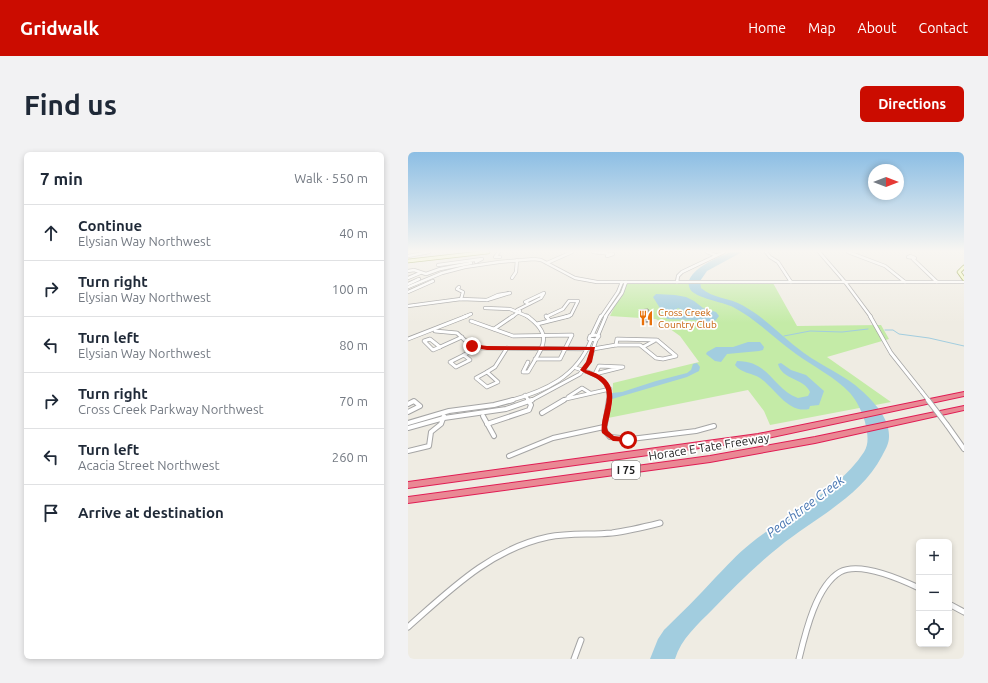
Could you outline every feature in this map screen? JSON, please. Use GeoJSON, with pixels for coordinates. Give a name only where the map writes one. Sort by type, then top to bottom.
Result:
{"type":"FeatureCollection","features":[{"type":"Feature","properties":{"kind":"highway","name":"Horace E Tate Freeway"},"geometry":{"type":"LineString","coordinates":[[408,485],[471,475],[707,445],[758,437],[964,394]]}},
{"type":"Feature","properties":{"kind":"highway","name":"Horace E Tate Freeway"},"geometry":{"type":"LineString","coordinates":[[408,500],[710,459],[843,434],[964,408]]}},
{"type":"Feature","properties":{"kind":"street"},"geometry":{"type":"LineString","coordinates":[[408,278],[412,276]]}},
{"type":"Feature","properties":{"kind":"street"},"geometry":{"type":"LineString","coordinates":[[408,287],[434,276]]}},
{"type":"Feature","properties":{"kind":"street"},"geometry":{"type":"LineString","coordinates":[[573,276],[580,279],[597,282],[964,281]]}},
{"type":"Feature","properties":{"kind":"street"},"geometry":{"type":"LineString","coordinates":[[677,282],[678,276]]}},
{"type":"Feature","properties":{"kind":"street"},"geometry":{"type":"LineString","coordinates":[[787,276],[791,282]]}},
{"type":"Feature","properties":{"kind":"street"},"geometry":{"type":"LineString","coordinates":[[840,276],[874,320],[891,354],[962,444],[964,449]]}},
{"type":"Feature","properties":{"kind":"street"},"geometry":{"type":"LineString","coordinates":[[899,276],[905,282]]}},
{"type":"Feature","properties":{"kind":"street"},"geometry":{"type":"LineString","coordinates":[[930,276],[937,282]]}},
{"type":"Feature","properties":{"kind":"street"},"geometry":{"type":"LineString","coordinates":[[408,284],[419,279]]}},
{"type":"Feature","properties":{"kind":"street"},"geometry":{"type":"LineString","coordinates":[[408,292],[433,281]]}},
{"type":"Feature","properties":{"kind":"street"},"geometry":{"type":"LineString","coordinates":[[408,423],[444,413],[496,404],[525,395],[558,380],[576,368],[583,359],[591,340],[589,338],[601,316],[618,292],[622,282]]}},
{"type":"Feature","properties":{"kind":"street"},"geometry":{"type":"LineString","coordinates":[[408,428],[444,418],[506,409],[529,402],[572,380],[589,362],[596,340],[599,338],[598,335],[603,320],[622,293],[626,282]]}},
{"type":"Feature","properties":{"kind":"street"},"geometry":{"type":"LineString","coordinates":[[459,287],[457,289],[463,292],[461,299]]}},
{"type":"Feature","properties":{"kind":"street"},"geometry":{"type":"LineString","coordinates":[[494,329],[529,304],[541,298],[544,292],[525,302],[529,304]]}},
{"type":"Feature","properties":{"kind":"street"},"geometry":{"type":"LineString","coordinates":[[408,306],[461,299],[487,300],[500,298],[510,293],[498,295],[487,300]]}},
{"type":"Feature","properties":{"kind":"street"},"geometry":{"type":"LineString","coordinates":[[537,324],[571,315],[578,302],[569,301],[563,309],[545,316],[549,320]]}},
{"type":"Feature","properties":{"kind":"street"},"geometry":{"type":"LineString","coordinates":[[484,308],[506,307],[519,311],[542,329],[544,335],[541,348],[528,372],[523,372],[528,362]]}},
{"type":"Feature","properties":{"kind":"street"},"geometry":{"type":"LineString","coordinates":[[408,339],[470,314]]}},
{"type":"Feature","properties":{"kind":"street"},"geometry":{"type":"LineString","coordinates":[[471,321],[513,336],[572,336],[560,359],[535,359]]}},
{"type":"Feature","properties":{"kind":"street"},"geometry":{"type":"LineString","coordinates":[[435,331],[454,332],[469,344],[478,347],[593,349],[616,345],[640,345],[656,358],[663,359],[676,356],[657,340],[617,339],[616,345]]}},
{"type":"Feature","properties":{"kind":"street"},"geometry":{"type":"LineString","coordinates":[[592,335],[598,335]]}},
{"type":"Feature","properties":{"kind":"street"},"geometry":{"type":"LineString","coordinates":[[440,347],[430,338],[424,341],[433,350],[440,347],[462,337]]}},
{"type":"Feature","properties":{"kind":"street"},"geometry":{"type":"LineString","coordinates":[[591,340],[596,340]]}},
{"type":"Feature","properties":{"kind":"street"},"geometry":{"type":"LineString","coordinates":[[643,347],[654,340]]}},
{"type":"Feature","properties":{"kind":"street"},"geometry":{"type":"LineString","coordinates":[[464,355],[470,360],[456,367],[450,362],[478,347]]}},
{"type":"Feature","properties":{"kind":"street"},"geometry":{"type":"LineString","coordinates":[[487,372],[498,382],[487,387],[476,378],[495,367],[507,348]]}},
{"type":"Feature","properties":{"kind":"street"},"geometry":{"type":"LineString","coordinates":[[599,366],[623,367],[602,372],[595,374],[599,366]]}},
{"type":"Feature","properties":{"kind":"street"},"geometry":{"type":"LineString","coordinates":[[576,368],[595,374],[605,382],[610,390],[604,427],[605,433],[610,437],[628,440],[664,434],[699,432],[714,426]]}},
{"type":"Feature","properties":{"kind":"street"},"geometry":{"type":"LineString","coordinates":[[542,413],[582,388],[591,393]]}},
{"type":"Feature","properties":{"kind":"street"},"geometry":{"type":"LineString","coordinates":[[566,399],[610,390]]}},
{"type":"Feature","properties":{"kind":"street"},"geometry":{"type":"LineString","coordinates":[[488,424],[529,410],[531,405],[525,395]]}},
{"type":"Feature","properties":{"kind":"street"},"geometry":{"type":"LineString","coordinates":[[408,404],[414,401],[420,406],[408,412]]}},
{"type":"Feature","properties":{"kind":"street"},"geometry":{"type":"LineString","coordinates":[[408,451],[429,446],[431,432],[441,424],[444,418],[444,413]]}},
{"type":"Feature","properties":{"kind":"street"},"geometry":{"type":"LineString","coordinates":[[483,416],[494,436]]}},
{"type":"Feature","properties":{"kind":"street"},"geometry":{"type":"LineString","coordinates":[[509,456],[553,438],[604,427]]}},
{"type":"Feature","properties":{"kind":"street"},"geometry":{"type":"LineString","coordinates":[[408,627],[475,570],[493,559],[520,546],[548,537],[612,533],[660,523]]}},
{"type":"Feature","properties":{"kind":"street"},"geometry":{"type":"LineString","coordinates":[[799,659],[807,628],[817,604],[832,578],[841,572],[848,569],[861,569],[884,574],[916,587]]}},
{"type":"Feature","properties":{"kind":"street"},"geometry":{"type":"LineString","coordinates":[[952,606],[964,612]]}},
{"type":"Feature","properties":{"kind":"street"},"geometry":{"type":"LineString","coordinates":[[574,659],[582,640]]}},
{"type":"Feature","properties":{"kind":"green space"},"geometry":{"type":"Polygon","coordinates":[[[626,283],[773,283],[797,326],[881,325],[889,339],[827,357],[891,402],[770,425],[764,411],[748,390],[608,418],[612,406],[613,383],[699,362],[680,336],[656,319],[610,316],[626,283]]]}},
{"type":"Feature","properties":{"kind":"water","name":"Peachtree Creek"},"geometry":{"type":"Polygon","coordinates":[[[692,276],[704,276],[700,281],[701,288],[705,291],[751,310],[804,353],[855,385],[871,400],[884,417],[889,430],[889,437],[887,447],[882,456],[873,471],[862,484],[849,496],[779,547],[745,577],[691,632],[681,645],[675,659],[650,659],[658,639],[664,630],[736,556],[764,533],[811,502],[841,479],[864,452],[867,445],[867,433],[862,414],[855,400],[844,387],[796,354],[758,323],[741,312],[728,305],[697,295],[690,289],[689,283],[692,276]]]}},
{"type":"Feature","properties":{"kind":"water"},"geometry":{"type":"Polygon","coordinates":[[[656,294],[686,297],[703,308],[716,312],[719,316],[710,324],[697,320],[667,319],[665,317],[667,315],[683,314],[687,312],[678,308],[671,313],[663,313],[653,297],[656,294]]]}},
{"type":"Feature","properties":{"kind":"water"},"geometry":{"type":"Polygon","coordinates":[[[748,342],[760,342],[764,347],[763,350],[727,354],[721,362],[715,361],[706,354],[716,347],[733,347],[748,342]]]}},
{"type":"Feature","properties":{"kind":"water"},"geometry":{"type":"Polygon","coordinates":[[[737,361],[748,362],[764,370],[790,394],[798,398],[808,396],[810,392],[803,384],[784,373],[778,364],[781,363],[791,370],[806,375],[824,391],[819,405],[810,406],[809,409],[794,408],[760,378],[737,368],[735,365],[737,361]]]}},
{"type":"Feature","properties":{"kind":"water"},"geometry":{"type":"Polygon","coordinates":[[[697,363],[700,367],[699,371],[687,377],[612,399],[612,393],[622,392],[687,373],[691,370],[693,364],[697,363]]]}},
{"type":"Feature","properties":{"kind":"building"},"geometry":{"type":"Polygon","coordinates":[[[648,309],[652,318],[642,319],[639,310],[648,309]]]}},
{"type":"Feature","properties":{"kind":"waterway"},"geometry":{"type":"LineString","coordinates":[[784,336],[810,331],[842,332],[868,329]]}},
{"type":"Feature","properties":{"kind":"waterway"},"geometry":{"type":"LineString","coordinates":[[885,330],[893,330],[899,334],[929,338],[964,346]]}},
{"type":"Feature","properties":{"kind":"place","name":"Cross Creek Country Club"},"geometry":{"type":"Point","coordinates":[646,318]}},
{"type":"Feature","properties":{"kind":"route"},"geometry":{"type":"LineString","coordinates":[[472,346],[487,348],[593,349],[589,362],[583,370],[595,374],[608,385],[610,390],[604,427],[605,433],[613,438],[628,440]]}}]}
